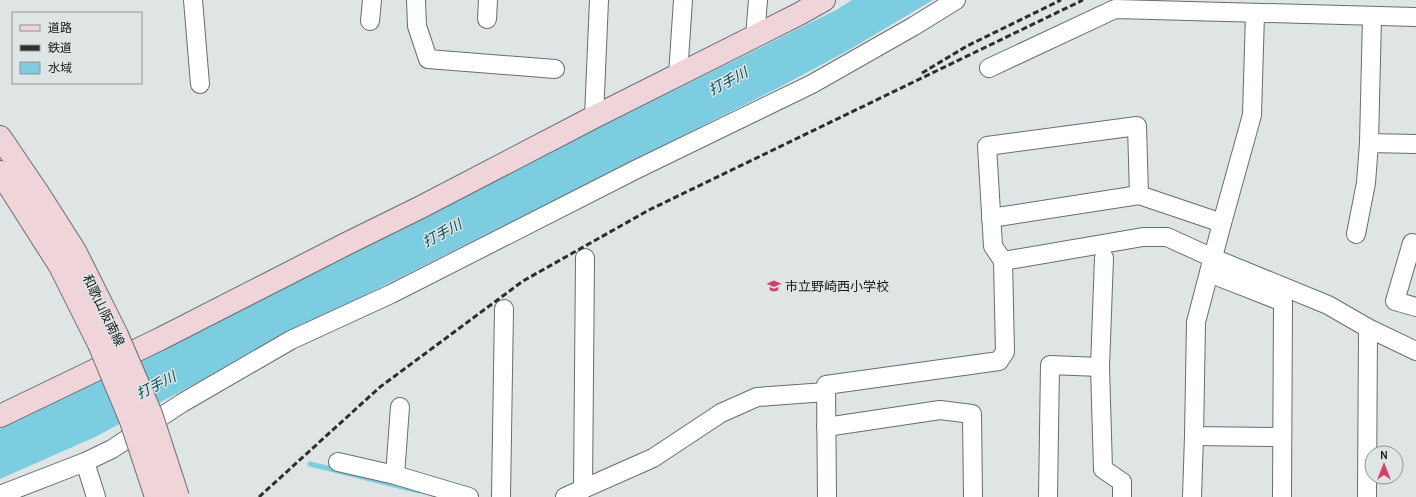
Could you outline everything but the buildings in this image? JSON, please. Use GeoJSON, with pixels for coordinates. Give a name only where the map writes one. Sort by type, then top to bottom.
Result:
{"type":"FeatureCollection","features":[{"type":"Feature","properties":{"kind":"street"},"geometry":{"type":"LineString","coordinates":[[193,0],[200,84]]}},
{"type":"Feature","properties":{"kind":"street"},"geometry":{"type":"LineString","coordinates":[[370,21],[372,0]]}},
{"type":"Feature","properties":{"kind":"street"},"geometry":{"type":"LineString","coordinates":[[416,0],[417,26],[428,59],[555,69]]}},
{"type":"Feature","properties":{"kind":"street"},"geometry":{"type":"LineString","coordinates":[[487,19],[488,0]]}},
{"type":"Feature","properties":{"kind":"street"},"geometry":{"type":"LineString","coordinates":[[594,117],[599,0]]}},
{"type":"Feature","properties":{"kind":"street"},"geometry":{"type":"LineString","coordinates":[[678,75],[684,0]]}},
{"type":"Feature","properties":{"kind":"street"},"geometry":{"type":"LineString","coordinates":[[755,37],[758,0]]}},
{"type":"Feature","properties":{"kind":"street"},"geometry":{"type":"LineString","coordinates":[[0,416],[160,340],[594,117],[800,14],[824,0]]}},
{"type":"Feature","properties":{"kind":"street"},"geometry":{"type":"LineString","coordinates":[[0,495],[20,492],[112,449],[182,404],[291,340],[391,294],[635,170],[812,84],[914,26],[956,0]]}},
{"type":"Feature","properties":{"kind":"street"},"geometry":{"type":"LineString","coordinates":[[989,68],[1115,9],[1255,14],[1416,17]]}},
{"type":"Feature","properties":{"kind":"street"},"geometry":{"type":"LineString","coordinates":[[1192,497],[1196,322],[1252,115],[1255,14]]}},
{"type":"Feature","properties":{"kind":"street"},"geometry":{"type":"LineString","coordinates":[[1356,234],[1366,183],[1369,143],[1372,17]]}},
{"type":"Feature","properties":{"kind":"street"},"geometry":{"type":"LineString","coordinates":[[827,497],[826,385],[999,361],[1005,352],[1003,261],[993,246],[987,146],[1137,126],[1139,195]]}},
{"type":"Feature","properties":{"kind":"street","name":"和歌山阪南線"},"geometry":{"type":"LineString","coordinates":[[0,138],[38,193],[75,251],[108,340],[131,421],[156,497]]}},
{"type":"Feature","properties":{"kind":"street"},"geometry":{"type":"LineString","coordinates":[[1369,143],[1416,144]]}},
{"type":"Feature","properties":{"kind":"street","name":"和歌山阪南線"},"geometry":{"type":"LineString","coordinates":[[0,172],[108,340],[151,414],[178,497]]}},
{"type":"Feature","properties":{"kind":"street"},"geometry":{"type":"LineString","coordinates":[[991,218],[1139,195],[1222,223]]}},
{"type":"Feature","properties":{"kind":"street"},"geometry":{"type":"LineString","coordinates":[[1003,261],[1144,237],[1167,237],[1211,266],[1283,302],[1282,497]]}},
{"type":"Feature","properties":{"kind":"street"},"geometry":{"type":"LineString","coordinates":[[1416,244],[1412,243],[1395,301],[1416,307]]}},
{"type":"Feature","properties":{"kind":"street"},"geometry":{"type":"LineString","coordinates":[[583,489],[585,258]]}},
{"type":"Feature","properties":{"kind":"street"},"geometry":{"type":"LineString","coordinates":[[1104,258],[1100,367],[1103,469],[1122,482],[1122,497]]}},
{"type":"Feature","properties":{"kind":"street"},"geometry":{"type":"LineString","coordinates":[[1211,266],[1328,305],[1368,328],[1416,351]]}},
{"type":"Feature","properties":{"kind":"street"},"geometry":{"type":"LineString","coordinates":[[501,497],[504,309]]}},
{"type":"Feature","properties":{"kind":"street"},"geometry":{"type":"LineString","coordinates":[[1367,497],[1368,328]]}},
{"type":"Feature","properties":{"kind":"street"},"geometry":{"type":"LineString","coordinates":[[1048,497],[1050,365],[1100,367]]}},
{"type":"Feature","properties":{"kind":"street"},"geometry":{"type":"LineString","coordinates":[[565,497],[653,458],[722,413],[757,397],[826,392]]}},
{"type":"Feature","properties":{"kind":"street"},"geometry":{"type":"LineString","coordinates":[[395,475],[400,408]]}},
{"type":"Feature","properties":{"kind":"street"},"geometry":{"type":"LineString","coordinates":[[826,427],[940,410],[972,414],[973,497]]}},
{"type":"Feature","properties":{"kind":"street"},"geometry":{"type":"LineString","coordinates":[[1194,436],[1282,437]]}},
{"type":"Feature","properties":{"kind":"street"},"geometry":{"type":"LineString","coordinates":[[85,462],[96,497]]}},
{"type":"Feature","properties":{"kind":"street"},"geometry":{"type":"LineString","coordinates":[[338,462],[395,475],[469,497]]}},
{"type":"Feature","properties":{"kind":"water","name":"打手川"},"geometry":{"type":"Polygon","coordinates":[[[852,0],[933,0],[847,51],[778,88],[371,292],[95,437],[0,479],[0,429],[222,315],[836,10],[852,0]]]}},
{"type":"Feature","properties":{"kind":"waterway"},"geometry":{"type":"LineString","coordinates":[[310,464],[419,491]]}},
{"type":"Feature","properties":{"kind":"railway"},"geometry":{"type":"LineString","coordinates":[[922,73],[967,46],[1061,0]]}},
{"type":"Feature","properties":{"kind":"railway"},"geometry":{"type":"LineString","coordinates":[[259,497],[380,387],[523,281],[649,210],[1083,0]]}},
{"type":"Feature","properties":{"kind":"place","name":"市立野崎西小学校"},"geometry":{"type":"Point","coordinates":[774,286]}}]}
